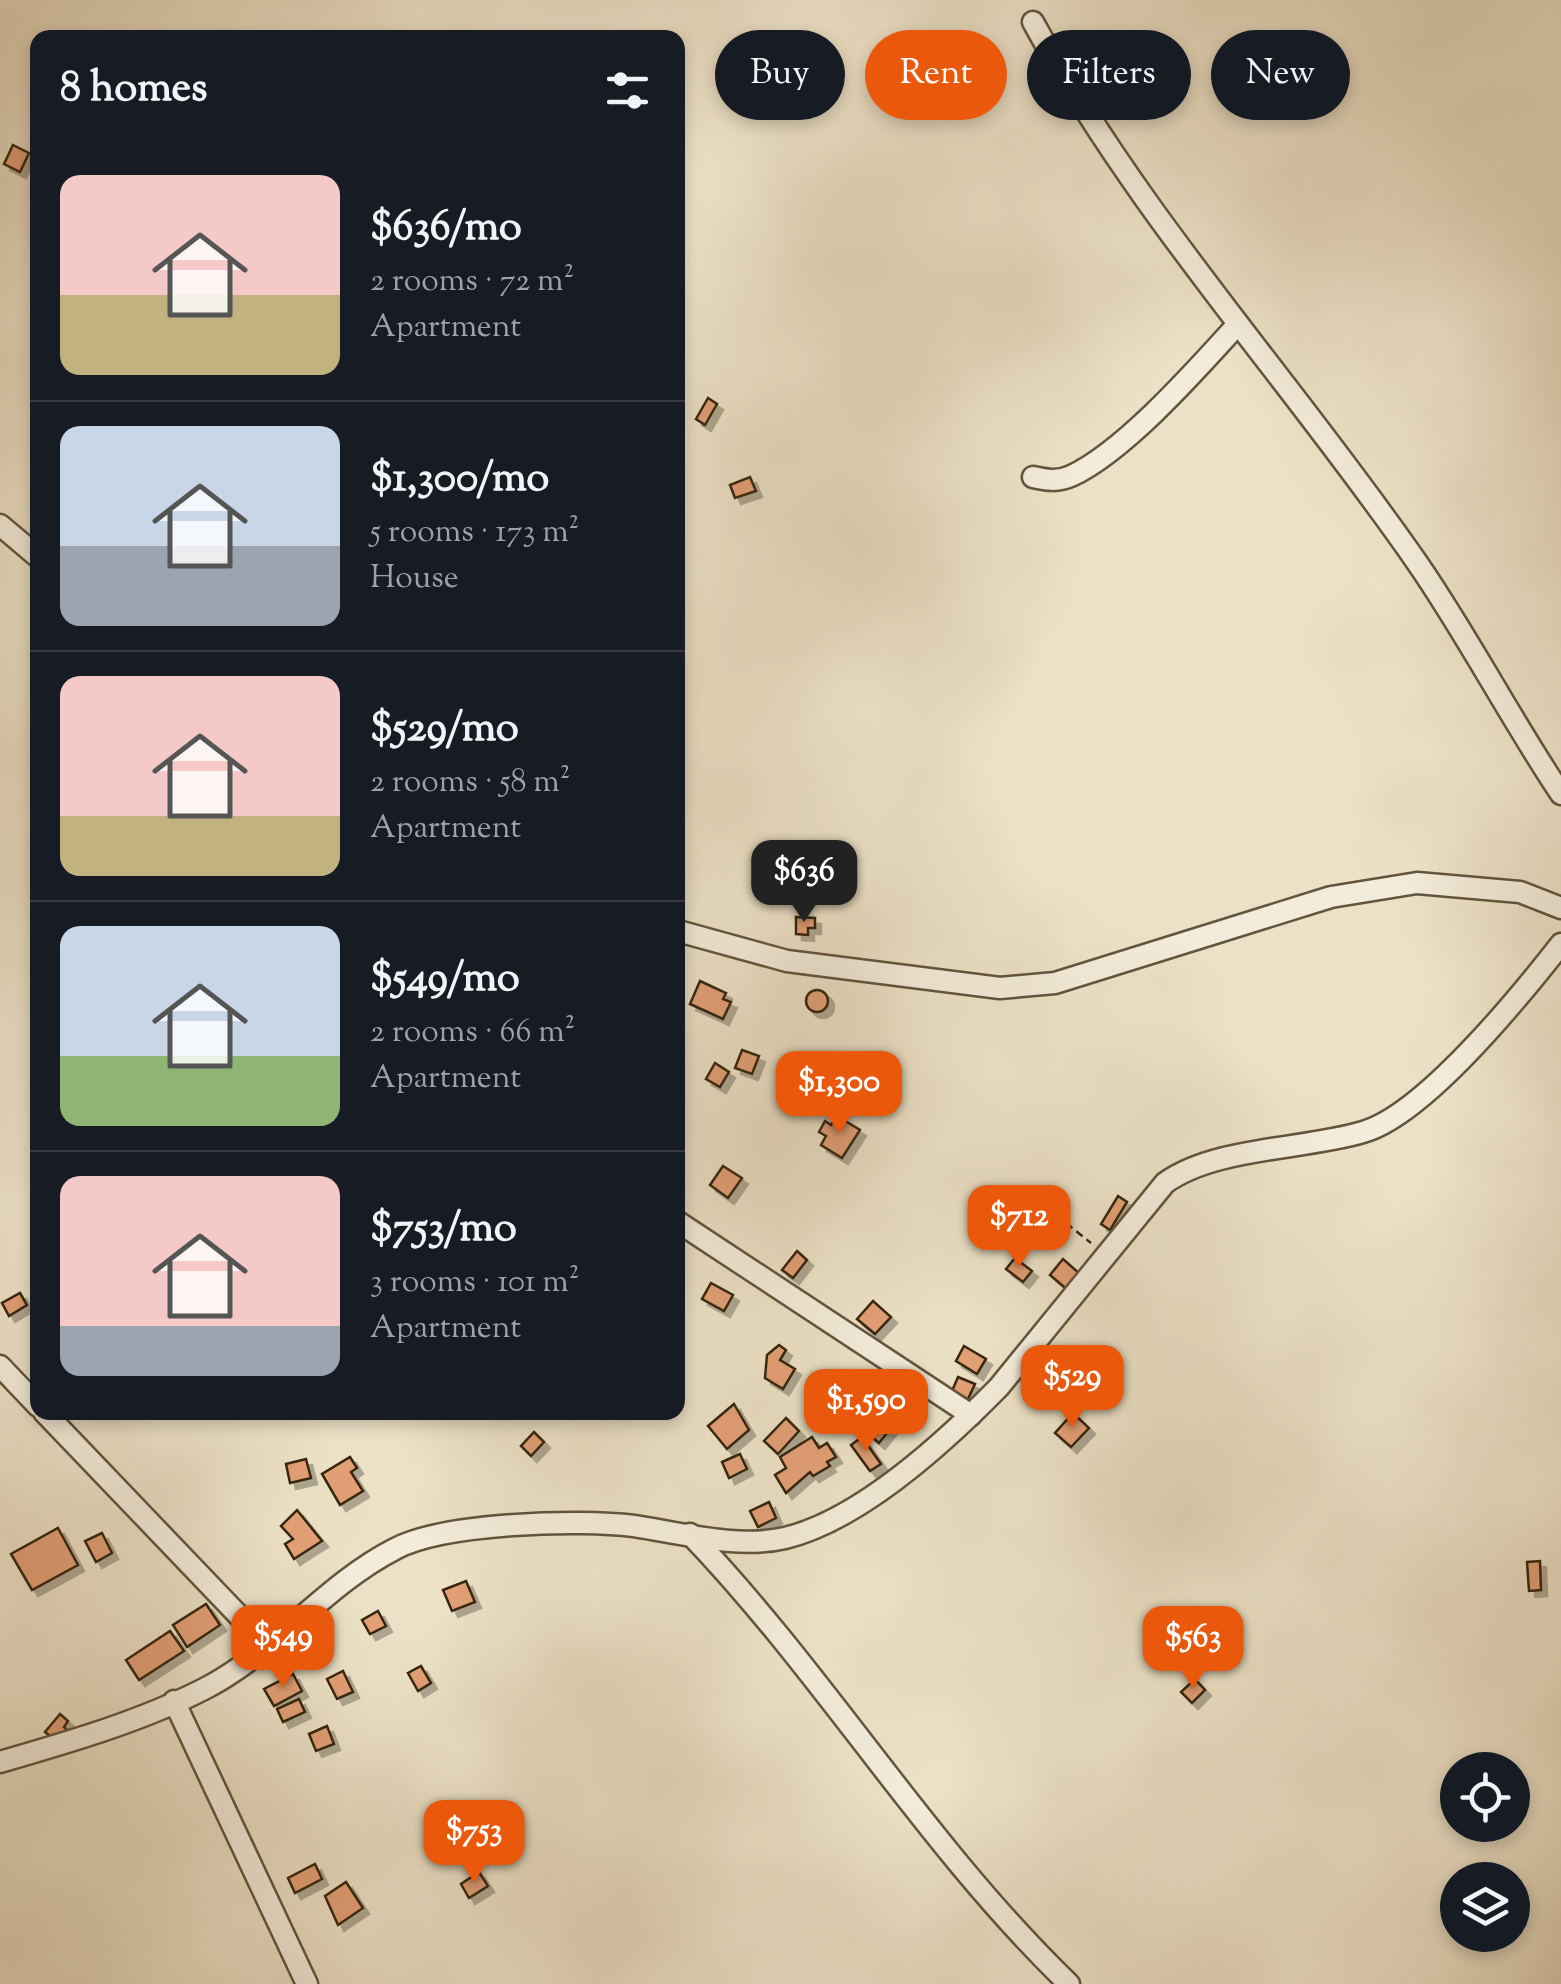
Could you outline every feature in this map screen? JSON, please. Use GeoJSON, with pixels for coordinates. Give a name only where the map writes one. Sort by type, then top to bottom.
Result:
{"type":"FeatureCollection","features":[{"type":"Feature","properties":{"kind":"street"},"geometry":{"type":"LineString","coordinates":[[1032,22],[1065,82],[1161,227],[1417,562],[1561,794]]}},
{"type":"Feature","properties":{"kind":"street"},"geometry":{"type":"LineString","coordinates":[[1033,478],[1050,481],[1070,477],[1092,462],[1169,398],[1238,324]]}},
{"type":"Feature","properties":{"kind":"street"},"geometry":{"type":"LineString","coordinates":[[0,524],[30,550]]}},
{"type":"Feature","properties":{"kind":"street"},"geometry":{"type":"LineString","coordinates":[[685,933],[787,962],[1000,988],[1055,983],[1331,897],[1417,882],[1520,892],[1561,908]]}},
{"type":"Feature","properties":{"kind":"street"},"geometry":{"type":"LineString","coordinates":[[0,1762],[85,1737],[208,1687],[396,1548],[512,1524],[628,1525],[756,1541],[812,1528],[878,1490],[971,1415],[1108,1256],[1165,1183],[1199,1164],[1363,1132],[1393,1117],[1510,1007],[1561,944]]}},
{"type":"Feature","properties":{"kind":"street"},"geometry":{"type":"LineString","coordinates":[[685,1227],[971,1415]]}},
{"type":"Feature","properties":{"kind":"street"},"geometry":{"type":"LineString","coordinates":[[0,1366],[30,1398]]}},
{"type":"Feature","properties":{"kind":"street"},"geometry":{"type":"LineString","coordinates":[[52,1420],[266,1644]]}},
{"type":"Feature","properties":{"kind":"street"},"geometry":{"type":"LineString","coordinates":[[690,1534],[754,1601],[929,1832],[1069,1984]]}},
{"type":"Feature","properties":{"kind":"street"},"geometry":{"type":"LineString","coordinates":[[174,1701],[308,1984]]}},
{"type":"Feature","properties":{"kind":"path"},"geometry":{"type":"LineString","coordinates":[[1056,1216],[1108,1256]]}},
{"type":"Feature","properties":{"kind":"building"},"geometry":{"type":"Polygon","coordinates":[[[13,145],[29,153],[20,172],[4,164],[13,145]]]}},
{"type":"Feature","properties":{"kind":"building"},"geometry":{"type":"Polygon","coordinates":[[[708,398],[717,404],[705,425],[696,419],[708,398]]]}},
{"type":"Feature","properties":{"kind":"building"},"geometry":{"type":"Polygon","coordinates":[[[750,477],[756,491],[735,498],[730,485],[750,477]]]}},
{"type":"Feature","properties":{"kind":"building"},"geometry":{"type":"Polygon","coordinates":[[[835,856],[835,870],[814,870],[813,857],[835,856]]]}},
{"type":"Feature","properties":{"kind":"building"},"geometry":{"type":"Polygon","coordinates":[[[796,917],[815,918],[815,928],[808,928],[808,935],[796,934],[796,917]]]}},
{"type":"Feature","properties":{"kind":"building"},"geometry":{"type":"Polygon","coordinates":[[[700,981],[726,993],[723,999],[731,1002],[723,1019],[690,1004],[700,981]]]}},
{"type":"Feature","properties":{"kind":"building"},"geometry":{"type":"Polygon","coordinates":[[[817,990],[825,993],[825,1009],[817,1012],[809,1009],[806,1001],[809,993],[817,990]]]}},
{"type":"Feature","properties":{"kind":"building"},"geometry":{"type":"Polygon","coordinates":[[[742,1050],[759,1056],[752,1074],[735,1068],[742,1050]]]}},
{"type":"Feature","properties":{"kind":"building"},"geometry":{"type":"Polygon","coordinates":[[[715,1063],[729,1072],[720,1087],[706,1079],[715,1063]]]}},
{"type":"Feature","properties":{"kind":"building"},"geometry":{"type":"Polygon","coordinates":[[[837,1116],[860,1130],[842,1158],[821,1145],[826,1136],[819,1132],[825,1121],[831,1125],[837,1116]]]}},
{"type":"Feature","properties":{"kind":"building"},"geometry":{"type":"Polygon","coordinates":[[[723,1166],[742,1178],[728,1198],[710,1185],[723,1166]]]}},
{"type":"Feature","properties":{"kind":"building"},"geometry":{"type":"Polygon","coordinates":[[[1118,1196],[1127,1202],[1110,1230],[1101,1224],[1118,1196]]]}},
{"type":"Feature","properties":{"kind":"building"},"geometry":{"type":"Polygon","coordinates":[[[797,1251],[807,1260],[793,1278],[782,1270],[797,1251]]]}},
{"type":"Feature","properties":{"kind":"building"},"geometry":{"type":"Polygon","coordinates":[[[1015,1258],[1032,1271],[1023,1282],[1006,1269],[1015,1258]]]}},
{"type":"Feature","properties":{"kind":"building"},"geometry":{"type":"Polygon","coordinates":[[[1063,1259],[1081,1275],[1069,1291],[1050,1275],[1063,1259]]]}},
{"type":"Feature","properties":{"kind":"building"},"geometry":{"type":"Polygon","coordinates":[[[711,1283],[733,1295],[724,1311],[702,1299],[711,1283]]]}},
{"type":"Feature","properties":{"kind":"building"},"geometry":{"type":"Polygon","coordinates":[[[20,1293],[27,1305],[9,1316],[2,1303],[20,1293]]]}},
{"type":"Feature","properties":{"kind":"building"},"geometry":{"type":"Polygon","coordinates":[[[873,1301],[891,1317],[875,1334],[857,1319],[873,1301]]]}},
{"type":"Feature","properties":{"kind":"building"},"geometry":{"type":"Polygon","coordinates":[[[779,1345],[786,1350],[780,1360],[795,1369],[783,1389],[765,1378],[767,1355],[779,1345]]]}},
{"type":"Feature","properties":{"kind":"building"},"geometry":{"type":"Polygon","coordinates":[[[964,1346],[986,1359],[977,1374],[956,1361],[964,1346]]]}},
{"type":"Feature","properties":{"kind":"building"},"geometry":{"type":"Polygon","coordinates":[[[958,1377],[975,1384],[968,1399],[952,1391],[958,1377]]]}},
{"type":"Feature","properties":{"kind":"building"},"geometry":{"type":"Polygon","coordinates":[[[827,1383],[838,1398],[821,1412],[809,1397],[827,1383]]]}},
{"type":"Feature","properties":{"kind":"building"},"geometry":{"type":"Polygon","coordinates":[[[734,1404],[749,1430],[727,1449],[708,1426],[734,1404]]]}},
{"type":"Feature","properties":{"kind":"building"},"geometry":{"type":"Polygon","coordinates":[[[875,1407],[895,1423],[879,1443],[859,1426],[875,1407]]]}},
{"type":"Feature","properties":{"kind":"building"},"geometry":{"type":"Polygon","coordinates":[[[1073,1413],[1089,1428],[1071,1447],[1055,1433],[1073,1413]]]}},
{"type":"Feature","properties":{"kind":"building"},"geometry":{"type":"Polygon","coordinates":[[[786,1418],[799,1431],[778,1454],[764,1441],[786,1418]]]}},
{"type":"Feature","properties":{"kind":"building"},"geometry":{"type":"Polygon","coordinates":[[[534,1432],[544,1442],[531,1456],[521,1446],[534,1432]]]}},
{"type":"Feature","properties":{"kind":"building"},"geometry":{"type":"Polygon","coordinates":[[[812,1437],[819,1448],[827,1443],[836,1457],[827,1462],[830,1466],[813,1476],[810,1472],[786,1493],[775,1475],[786,1468],[780,1457],[812,1437]]]}},
{"type":"Feature","properties":{"kind":"building"},"geometry":{"type":"Polygon","coordinates":[[[862,1437],[881,1464],[870,1471],[851,1445],[862,1437]]]}},
{"type":"Feature","properties":{"kind":"building"},"geometry":{"type":"Polygon","coordinates":[[[740,1454],[747,1469],[729,1478],[722,1462],[740,1454]]]}},
{"type":"Feature","properties":{"kind":"building"},"geometry":{"type":"Polygon","coordinates":[[[350,1457],[357,1468],[351,1472],[363,1491],[340,1505],[322,1474],[350,1457]]]}},
{"type":"Feature","properties":{"kind":"building"},"geometry":{"type":"Polygon","coordinates":[[[306,1459],[311,1478],[290,1483],[286,1464],[306,1459]]]}},
{"type":"Feature","properties":{"kind":"building"},"geometry":{"type":"Polygon","coordinates":[[[769,1502],[776,1518],[758,1527],[750,1511],[769,1502]]]}},
{"type":"Feature","properties":{"kind":"building"},"geometry":{"type":"Polygon","coordinates":[[[297,1510],[322,1541],[294,1559],[285,1544],[293,1539],[281,1526],[297,1510]]]}},
{"type":"Feature","properties":{"kind":"building"},"geometry":{"type":"Polygon","coordinates":[[[58,1528],[78,1565],[32,1590],[11,1554],[58,1528]]]}},
{"type":"Feature","properties":{"kind":"building"},"geometry":{"type":"Polygon","coordinates":[[[102,1533],[112,1553],[96,1562],[85,1541],[102,1533]]]}},
{"type":"Feature","properties":{"kind":"building"},"geometry":{"type":"Polygon","coordinates":[[[1540,1561],[1541,1590],[1529,1591],[1527,1562],[1540,1561]]]}},
{"type":"Feature","properties":{"kind":"building"},"geometry":{"type":"Polygon","coordinates":[[[466,1581],[475,1602],[452,1611],[443,1590],[466,1581]]]}},
{"type":"Feature","properties":{"kind":"building"},"geometry":{"type":"Polygon","coordinates":[[[206,1604],[220,1625],[187,1647],[173,1625],[206,1604]]]}},
{"type":"Feature","properties":{"kind":"building"},"geometry":{"type":"Polygon","coordinates":[[[378,1611],[386,1626],[370,1634],[362,1620],[378,1611]]]}},
{"type":"Feature","properties":{"kind":"building"},"geometry":{"type":"Polygon","coordinates":[[[170,1631],[184,1651],[139,1680],[126,1660],[170,1631]]]}},
{"type":"Feature","properties":{"kind":"building"},"geometry":{"type":"Polygon","coordinates":[[[421,1666],[431,1683],[418,1691],[408,1673],[421,1666]]]}},
{"type":"Feature","properties":{"kind":"building"},"geometry":{"type":"Polygon","coordinates":[[[343,1671],[353,1692],[337,1699],[327,1679],[343,1671]]]}},
{"type":"Feature","properties":{"kind":"building"},"geometry":{"type":"Polygon","coordinates":[[[293,1674],[302,1691],[274,1706],[264,1689],[293,1674]]]}},
{"type":"Feature","properties":{"kind":"building"},"geometry":{"type":"Polygon","coordinates":[[[1195,1679],[1205,1690],[1192,1703],[1181,1692],[1195,1679]]]}},
{"type":"Feature","properties":{"kind":"building"},"geometry":{"type":"Polygon","coordinates":[[[299,1699],[305,1712],[283,1722],[277,1709],[299,1699]]]}},
{"type":"Feature","properties":{"kind":"building"},"geometry":{"type":"Polygon","coordinates":[[[60,1714],[68,1721],[64,1727],[68,1731],[59,1743],[45,1732],[60,1714]]]}},
{"type":"Feature","properties":{"kind":"building"},"geometry":{"type":"Polygon","coordinates":[[[327,1726],[334,1744],[316,1751],[309,1734],[327,1726]]]}},
{"type":"Feature","properties":{"kind":"building"},"geometry":{"type":"Polygon","coordinates":[[[315,1864],[322,1879],[295,1893],[288,1878],[315,1864]]]}},
{"type":"Feature","properties":{"kind":"building"},"geometry":{"type":"Polygon","coordinates":[[[479,1872],[488,1886],[469,1898],[461,1884],[479,1872]]]}},
{"type":"Feature","properties":{"kind":"building"},"geometry":{"type":"Polygon","coordinates":[[[346,1882],[363,1908],[338,1925],[325,1896],[346,1882]]]}}]}
